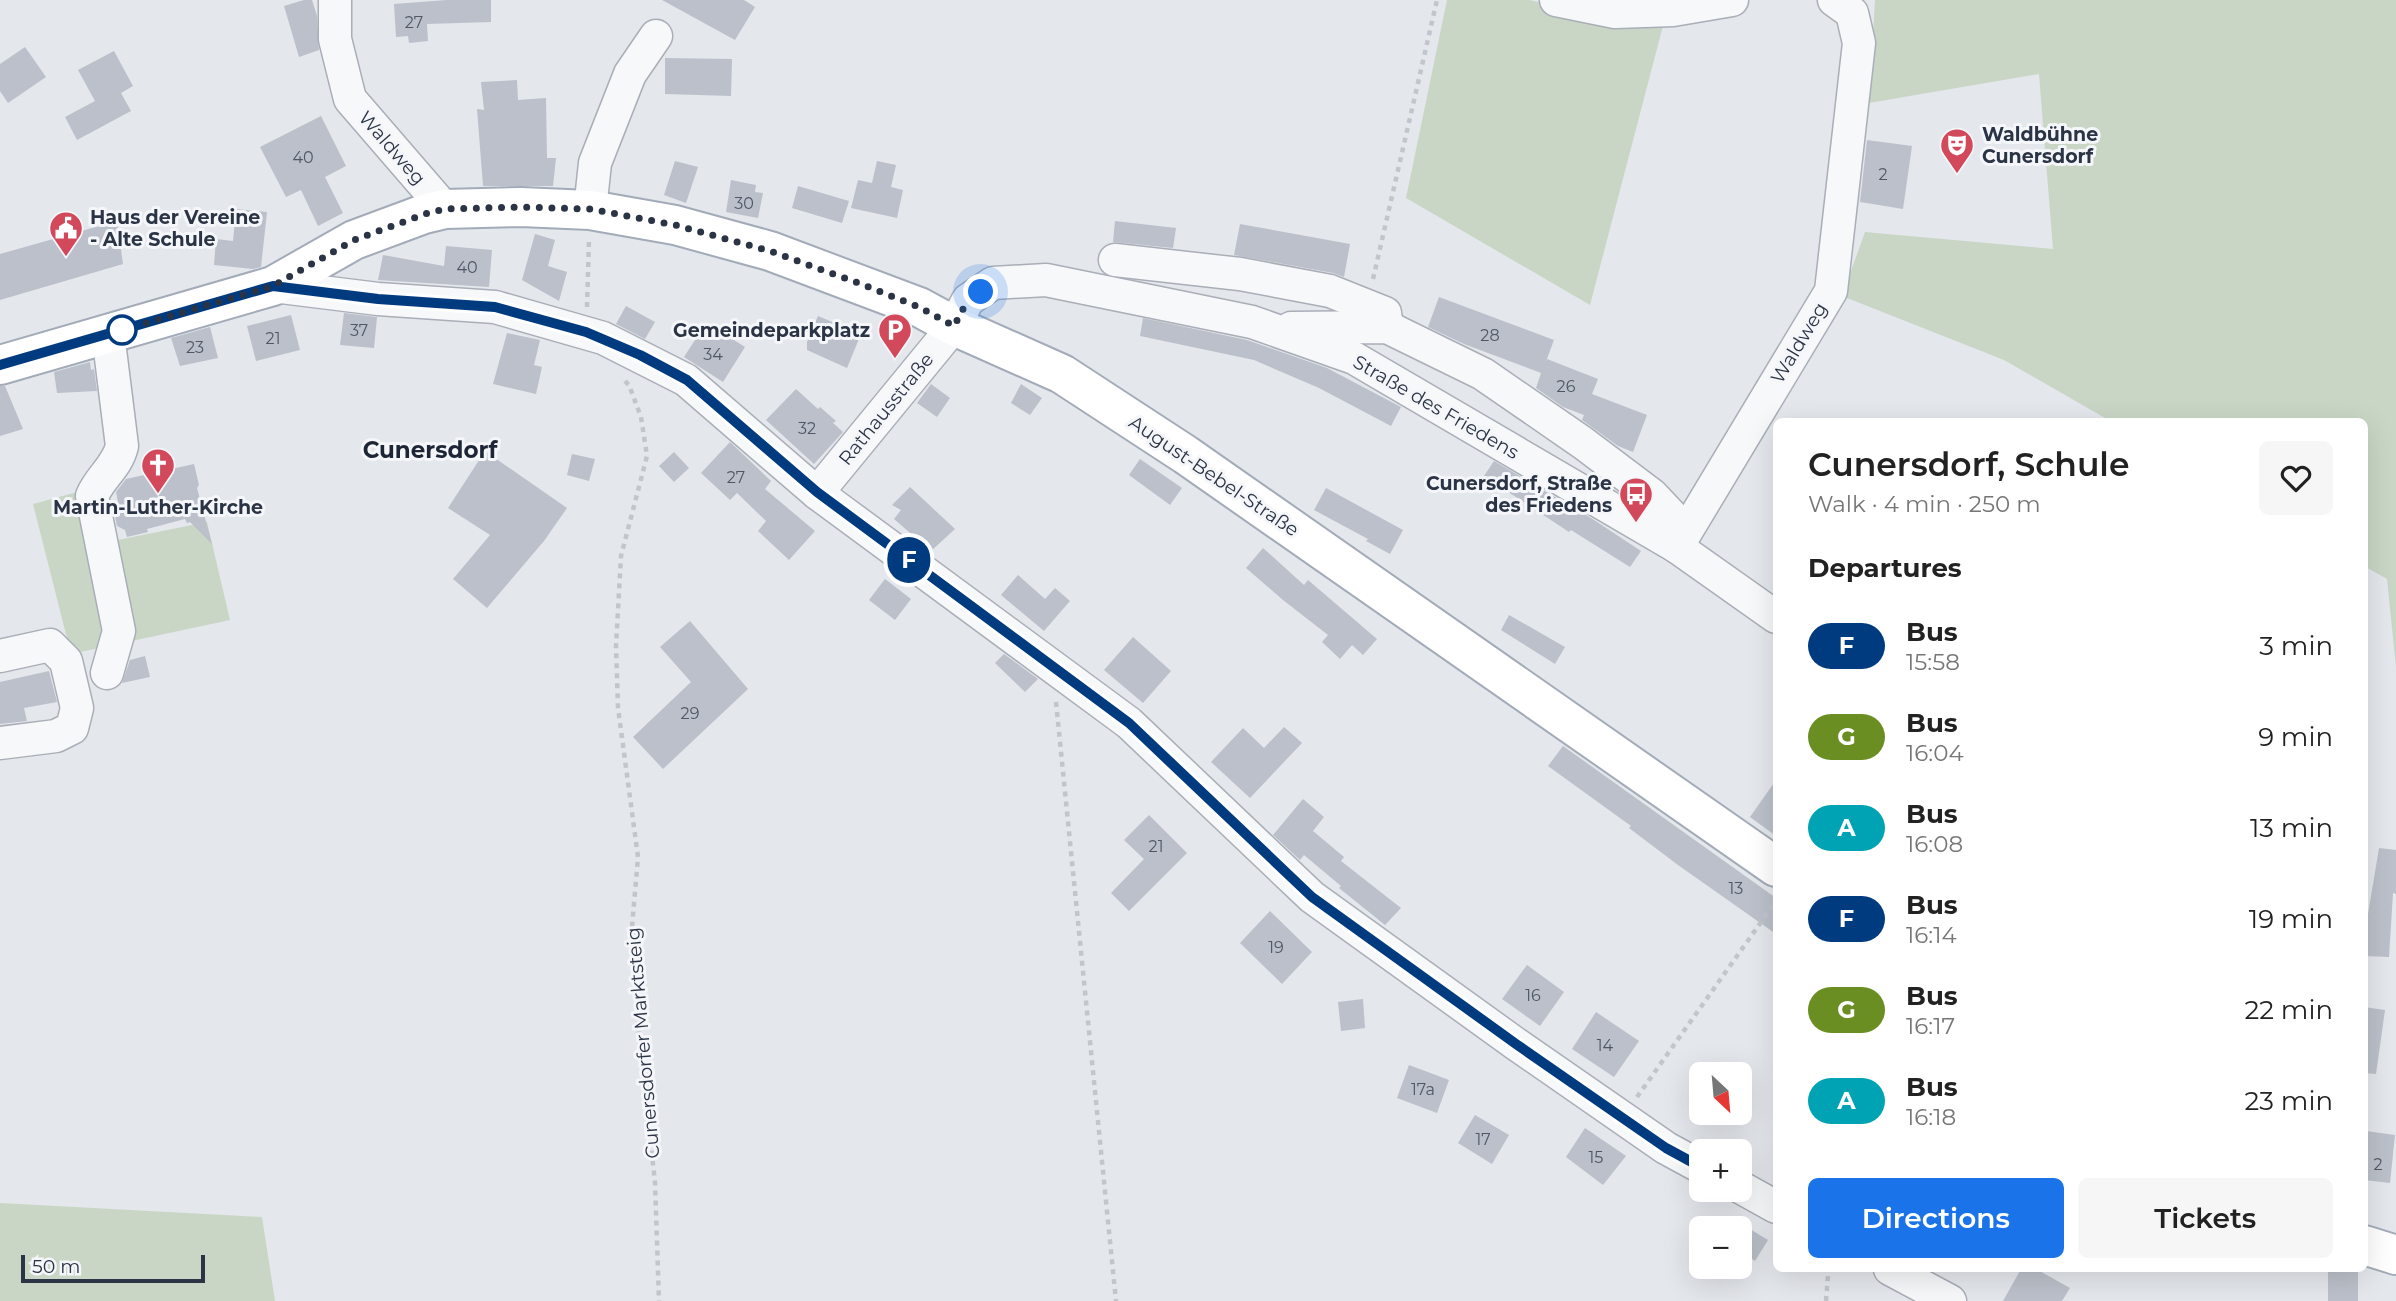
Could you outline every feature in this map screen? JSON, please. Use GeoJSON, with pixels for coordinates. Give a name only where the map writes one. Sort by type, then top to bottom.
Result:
{"type":"FeatureCollection","features":[{"type":"Feature","properties":{"kind":"main road","name":"August-Bebel-Straße"},"geometry":{"type":"LineString","coordinates":[[0,365],[273,286],[354,240],[445,209],[590,209],[675,225],[770,251],[919,307],[954,326],[1062,374],[1186,455],[1773,865]]}},
{"type":"Feature","properties":{"kind":"main road"},"geometry":{"type":"LineString","coordinates":[[2368,1246],[2396,1255]]}},
{"type":"Feature","properties":{"kind":"street","name":"Waldweg"},"geometry":{"type":"LineString","coordinates":[[335,0],[335,39],[350,99],[445,209]]}},
{"type":"Feature","properties":{"kind":"street"},"geometry":{"type":"LineString","coordinates":[[1556,0],[1615,12],[1674,10],[1732,0]]}},
{"type":"Feature","properties":{"kind":"street","name":"Waldweg"},"geometry":{"type":"LineString","coordinates":[[1682,539],[1831,290],[1859,43],[1852,13],[1834,0]]}},
{"type":"Feature","properties":{"kind":"street"},"geometry":{"type":"LineString","coordinates":[[590,209],[595,163],[630,74],[656,36]]}},
{"type":"Feature","properties":{"kind":"street"},"geometry":{"type":"LineString","coordinates":[[1115,260],[1240,274],[1330,291],[1483,374],[1652,495],[1682,539]]}},
{"type":"Feature","properties":{"kind":"street","name":"Straße des Friedens"},"geometry":{"type":"LineString","coordinates":[[954,326],[968,300],[993,283],[1046,280],[1252,322],[1354,358],[1682,539],[1773,615]]}},
{"type":"Feature","properties":{"kind":"street"},"geometry":{"type":"LineString","coordinates":[[273,286],[378,299],[495,307],[594,335],[687,380],[817,492],[1129,723],[1312,897],[1516,1044],[1666,1148],[1689,1160]]}},
{"type":"Feature","properties":{"kind":"street"},"geometry":{"type":"LineString","coordinates":[[1269,328],[1376,316]]}},
{"type":"Feature","properties":{"kind":"street","name":"Rathausstraße"},"geometry":{"type":"LineString","coordinates":[[817,492],[954,326]]}},
{"type":"Feature","properties":{"kind":"street"},"geometry":{"type":"LineString","coordinates":[[107,673],[119,631],[92,496],[97,483],[119,460],[122,446],[108,334]]}},
{"type":"Feature","properties":{"kind":"street"},"geometry":{"type":"LineString","coordinates":[[0,656],[50,645],[66,661],[77,708],[72,728],[55,736],[0,743]]}},
{"type":"Feature","properties":{"kind":"street"},"geometry":{"type":"LineString","coordinates":[[1752,1194],[1773,1205]]}},
{"type":"Feature","properties":{"kind":"street"},"geometry":{"type":"LineString","coordinates":[[1896,1272],[1950,1301]]}},
{"type":"Feature","properties":{"kind":"path"},"geometry":{"type":"LineString","coordinates":[[1376,316],[1383,238],[1437,0]]}},
{"type":"Feature","properties":{"kind":"path","name":"Cunersdorfer Marktsteig"},"geometry":{"type":"LineString","coordinates":[[590,209],[594,335],[613,370],[629,385],[641,417],[647,456],[621,556],[617,683],[638,857],[632,927],[639,1040],[654,1182],[659,1301]]}},
{"type":"Feature","properties":{"kind":"path"},"geometry":{"type":"LineString","coordinates":[[1053,666],[1116,1301]]}},
{"type":"Feature","properties":{"kind":"path"},"geometry":{"type":"LineString","coordinates":[[1622,1118],[1773,905]]}},
{"type":"Feature","properties":{"kind":"path"},"geometry":{"type":"LineString","coordinates":[[1826,1301],[1829,1272]]}},
{"type":"Feature","properties":{"kind":"green space"},"geometry":{"type":"Polygon","coordinates":[[[1447,0],[1530,0],[1593,17],[1665,18],[1590,305],[1406,198],[1447,0]]]}},
{"type":"Feature","properties":{"kind":"green space"},"geometry":{"type":"Polygon","coordinates":[[[1875,0],[2396,0],[2396,667],[2387,579],[2368,568],[2368,418],[2105,418],[2004,360],[1842,296],[1865,232],[2053,249],[2039,74],[1869,103],[1875,0]]]}},
{"type":"Feature","properties":{"kind":"green space"},"geometry":{"type":"Polygon","coordinates":[[[81,491],[93,545],[207,522],[230,620],[71,654],[33,504],[81,491]]]}},
{"type":"Feature","properties":{"kind":"green space"},"geometry":{"type":"Polygon","coordinates":[[[0,1203],[262,1217],[275,1301],[0,1301],[0,1203]]]}},
{"type":"Feature","properties":{"kind":"building"},"geometry":{"type":"Polygon","coordinates":[[[312,0],[317,16],[319,50],[299,57],[284,6],[312,0]]]}},
{"type":"Feature","properties":{"kind":"building"},"geometry":{"type":"Polygon","coordinates":[[[491,0],[491,22],[427,24],[428,41],[409,43],[408,36],[396,37],[394,4],[491,0]]]}},
{"type":"Feature","properties":{"kind":"building"},"geometry":{"type":"Polygon","coordinates":[[[662,0],[744,0],[755,7],[735,40],[662,0]]]}},
{"type":"Feature","properties":{"kind":"building"},"geometry":{"type":"Polygon","coordinates":[[[25,47],[46,77],[8,103],[0,91],[0,64],[25,47]]]}},
{"type":"Feature","properties":{"kind":"building"},"geometry":{"type":"Polygon","coordinates":[[[114,51],[133,86],[121,93],[131,111],[77,140],[65,117],[95,101],[78,70],[114,51]]]}},
{"type":"Feature","properties":{"kind":"building"},"geometry":{"type":"Polygon","coordinates":[[[665,58],[732,59],[731,96],[665,94],[665,58]]]}},
{"type":"Feature","properties":{"kind":"building"},"geometry":{"type":"Polygon","coordinates":[[[517,80],[518,100],[546,98],[547,158],[556,158],[553,186],[483,186],[477,109],[484,110],[481,82],[517,80]]]}},
{"type":"Feature","properties":{"kind":"building"},"geometry":{"type":"Polygon","coordinates":[[[321,116],[346,166],[325,177],[343,213],[318,226],[301,190],[286,197],[260,147],[321,116]]]}},
{"type":"Feature","properties":{"kind":"building"},"geometry":{"type":"Polygon","coordinates":[[[1867,140],[1912,146],[1903,209],[1860,202],[1867,140]]]}},
{"type":"Feature","properties":{"kind":"building"},"geometry":{"type":"Polygon","coordinates":[[[675,161],[698,167],[686,203],[664,195],[675,161]]]}},
{"type":"Feature","properties":{"kind":"building"},"geometry":{"type":"Polygon","coordinates":[[[877,161],[896,165],[891,187],[903,190],[897,218],[851,208],[858,180],[872,183],[877,161]]]}},
{"type":"Feature","properties":{"kind":"building"},"geometry":{"type":"Polygon","coordinates":[[[731,180],[756,185],[755,192],[763,193],[758,218],[726,212],[731,180]]]}},
{"type":"Feature","properties":{"kind":"building"},"geometry":{"type":"Polygon","coordinates":[[[798,186],[849,201],[842,223],[792,208],[798,186]]]}},
{"type":"Feature","properties":{"kind":"building"},"geometry":{"type":"Polygon","coordinates":[[[236,209],[267,212],[261,267],[253,269],[214,265],[216,239],[233,241],[236,209]]]}},
{"type":"Feature","properties":{"kind":"building","name":"Haus der Vereine - Alte Schule"},"geometry":{"type":"Polygon","coordinates":[[[117,221],[123,264],[0,300],[0,254],[117,221]]]}},
{"type":"Feature","properties":{"kind":"building"},"geometry":{"type":"Polygon","coordinates":[[[1115,221],[1176,228],[1173,248],[1113,242],[1115,221]]]}},
{"type":"Feature","properties":{"kind":"building"},"geometry":{"type":"Polygon","coordinates":[[[1240,224],[1350,244],[1344,277],[1234,255],[1240,224]]]}},
{"type":"Feature","properties":{"kind":"building"},"geometry":{"type":"Polygon","coordinates":[[[535,234],[555,240],[548,266],[567,272],[559,301],[522,280],[535,234]]]}},
{"type":"Feature","properties":{"kind":"building"},"geometry":{"type":"Polygon","coordinates":[[[446,246],[492,250],[489,287],[378,280],[383,255],[444,266],[446,246]]]}},
{"type":"Feature","properties":{"kind":"building"},"geometry":{"type":"Polygon","coordinates":[[[1439,297],[1554,340],[1545,364],[1547,359],[1598,379],[1592,394],[1647,415],[1633,452],[1618,446],[1582,420],[1584,415],[1563,407],[1536,388],[1541,373],[1464,344],[1428,327],[1439,297]]]}},
{"type":"Feature","properties":{"kind":"building"},"geometry":{"type":"Polygon","coordinates":[[[626,306],[655,322],[645,339],[616,324],[626,306]]]}},
{"type":"Feature","properties":{"kind":"building"},"geometry":{"type":"Polygon","coordinates":[[[344,313],[377,317],[374,348],[340,345],[344,313]]]}},
{"type":"Feature","properties":{"kind":"building"},"geometry":{"type":"Polygon","coordinates":[[[291,315],[300,350],[256,361],[247,326],[291,315]]]}},
{"type":"Feature","properties":{"kind":"building"},"geometry":{"type":"Polygon","coordinates":[[[818,316],[861,334],[847,368],[807,350],[807,342],[818,316]]]}},
{"type":"Feature","properties":{"kind":"building"},"geometry":{"type":"Polygon","coordinates":[[[1143,318],[1247,340],[1327,368],[1401,407],[1391,426],[1319,388],[1254,360],[1140,336],[1143,318]]]}},
{"type":"Feature","properties":{"kind":"building"},"geometry":{"type":"Polygon","coordinates":[[[704,326],[724,339],[726,335],[745,347],[723,382],[684,357],[704,326]]]}},
{"type":"Feature","properties":{"kind":"building"},"geometry":{"type":"Polygon","coordinates":[[[210,327],[218,358],[180,366],[171,338],[210,327]]]}},
{"type":"Feature","properties":{"kind":"building"},"geometry":{"type":"Polygon","coordinates":[[[507,333],[540,340],[534,365],[542,367],[536,394],[493,384],[507,333]]]}},
{"type":"Feature","properties":{"kind":"building"},"geometry":{"type":"Polygon","coordinates":[[[90,362],[91,370],[94,369],[97,391],[57,393],[54,372],[90,362]]]}},
{"type":"Feature","properties":{"kind":"building"},"geometry":{"type":"Polygon","coordinates":[[[931,384],[950,398],[937,417],[917,403],[931,384]]]}},
{"type":"Feature","properties":{"kind":"building"},"geometry":{"type":"Polygon","coordinates":[[[1021,384],[1042,398],[1030,415],[1011,403],[1021,384]]]}},
{"type":"Feature","properties":{"kind":"building"},"geometry":{"type":"Polygon","coordinates":[[[0,386],[5,386],[23,429],[0,436],[0,386]]]}},
{"type":"Feature","properties":{"kind":"building"},"geometry":{"type":"Polygon","coordinates":[[[796,389],[836,421],[833,423],[843,432],[814,464],[766,420],[796,389]]]}},
{"type":"Feature","properties":{"kind":"building"},"geometry":{"type":"Polygon","coordinates":[[[730,442],[771,481],[765,489],[815,531],[789,560],[758,531],[766,521],[737,493],[730,500],[701,473],[730,442]]]}},
{"type":"Feature","properties":{"kind":"building"},"geometry":{"type":"Polygon","coordinates":[[[485,451],[567,508],[544,541],[487,608],[453,579],[490,535],[448,508],[485,451]]]}},
{"type":"Feature","properties":{"kind":"building"},"geometry":{"type":"Polygon","coordinates":[[[674,452],[689,468],[674,482],[659,466],[674,452]]]}},
{"type":"Feature","properties":{"kind":"building"},"geometry":{"type":"Polygon","coordinates":[[[572,454],[595,459],[589,481],[567,475],[572,454]]]}},
{"type":"Feature","properties":{"kind":"building"},"geometry":{"type":"Polygon","coordinates":[[[1140,459],[1182,488],[1170,505],[1129,475],[1140,459]]]}},
{"type":"Feature","properties":{"kind":"building"},"geometry":{"type":"Polygon","coordinates":[[[1494,461],[1641,551],[1630,567],[1571,530],[1569,532],[1484,476],[1494,461]]]}},
{"type":"Feature","properties":{"kind":"building","name":"Martin-Luther-Kirche"},"geometry":{"type":"Polygon","coordinates":[[[194,464],[199,485],[197,488],[212,544],[185,519],[127,537],[125,530],[117,526],[113,506],[118,502],[116,492],[126,479],[194,464]]]}},
{"type":"Feature","properties":{"kind":"building"},"geometry":{"type":"Polygon","coordinates":[[[910,487],[955,529],[931,551],[894,519],[901,510],[892,505],[910,487]]]}},
{"type":"Feature","properties":{"kind":"building"},"geometry":{"type":"Polygon","coordinates":[[[1326,488],[1403,530],[1390,554],[1314,510],[1326,488]]]}},
{"type":"Feature","properties":{"kind":"building"},"geometry":{"type":"Polygon","coordinates":[[[1263,548],[1304,585],[1308,580],[1377,639],[1363,655],[1352,645],[1340,659],[1322,642],[1328,635],[1246,568],[1263,548]]]}},
{"type":"Feature","properties":{"kind":"building"},"geometry":{"type":"Polygon","coordinates":[[[1018,575],[1045,599],[1055,588],[1070,601],[1044,631],[1001,595],[1018,575]]]}},
{"type":"Feature","properties":{"kind":"building"},"geometry":{"type":"Polygon","coordinates":[[[885,579],[911,599],[895,620],[869,600],[885,579]]]}},
{"type":"Feature","properties":{"kind":"building"},"geometry":{"type":"Polygon","coordinates":[[[1509,615],[1565,647],[1555,664],[1501,630],[1509,615]]]}},
{"type":"Feature","properties":{"kind":"building"},"geometry":{"type":"Polygon","coordinates":[[[690,621],[748,689],[663,769],[633,737],[691,682],[660,647],[690,621]]]}},
{"type":"Feature","properties":{"kind":"building"},"geometry":{"type":"Polygon","coordinates":[[[1133,637],[1171,671],[1143,703],[1104,670],[1133,637]]]}},
{"type":"Feature","properties":{"kind":"building"},"geometry":{"type":"Polygon","coordinates":[[[1004,654],[1038,679],[1025,692],[995,663],[1004,654]]]}},
{"type":"Feature","properties":{"kind":"building"},"geometry":{"type":"Polygon","coordinates":[[[145,656],[150,677],[122,683],[130,660],[145,656]]]}},
{"type":"Feature","properties":{"kind":"building"},"geometry":{"type":"Polygon","coordinates":[[[49,671],[57,702],[24,708],[27,721],[0,724],[0,682],[49,671]]]}},
{"type":"Feature","properties":{"kind":"building"},"geometry":{"type":"Polygon","coordinates":[[[1284,727],[1302,743],[1250,798],[1211,762],[1243,728],[1264,748],[1284,727]]]}},
{"type":"Feature","properties":{"kind":"building"},"geometry":{"type":"Polygon","coordinates":[[[1563,746],[1773,896],[1773,932],[1678,865],[1629,828],[1631,826],[1548,766],[1563,746]]]}},
{"type":"Feature","properties":{"kind":"building"},"geometry":{"type":"Polygon","coordinates":[[[1773,784],[1773,834],[1750,817],[1773,784]]]}},
{"type":"Feature","properties":{"kind":"building"},"geometry":{"type":"Polygon","coordinates":[[[1303,799],[1324,817],[1313,831],[1344,857],[1341,861],[1401,908],[1385,925],[1304,855],[1300,860],[1273,835],[1303,799]]]}},
{"type":"Feature","properties":{"kind":"building"},"geometry":{"type":"Polygon","coordinates":[[[1149,815],[1187,853],[1129,911],[1111,893],[1144,859],[1124,840],[1149,815]]]}},
{"type":"Feature","properties":{"kind":"building"},"geometry":{"type":"Polygon","coordinates":[[[2379,848],[2396,850],[2396,894],[2393,893],[2389,957],[2368,956],[2368,914],[2379,848]]]}},
{"type":"Feature","properties":{"kind":"building"},"geometry":{"type":"Polygon","coordinates":[[[1270,911],[1312,952],[1282,984],[1240,943],[1270,911]]]}},
{"type":"Feature","properties":{"kind":"building"},"geometry":{"type":"Polygon","coordinates":[[[1527,965],[1564,992],[1540,1026],[1502,999],[1527,965]]]}},
{"type":"Feature","properties":{"kind":"building"},"geometry":{"type":"Polygon","coordinates":[[[1363,999],[1365,1028],[1341,1031],[1338,1002],[1363,999]]]}},
{"type":"Feature","properties":{"kind":"building"},"geometry":{"type":"Polygon","coordinates":[[[2368,1008],[2385,1010],[2376,1074],[2368,1073],[2368,1008]]]}},
{"type":"Feature","properties":{"kind":"building"},"geometry":{"type":"Polygon","coordinates":[[[1596,1012],[1639,1041],[1614,1077],[1572,1049],[1596,1012]]]}},
{"type":"Feature","properties":{"kind":"building"},"geometry":{"type":"Polygon","coordinates":[[[1409,1065],[1449,1080],[1437,1113],[1397,1098],[1409,1065]]]}},
{"type":"Feature","properties":{"kind":"building"},"geometry":{"type":"Polygon","coordinates":[[[1475,1115],[1509,1135],[1492,1164],[1458,1143],[1475,1115]]]}},
{"type":"Feature","properties":{"kind":"building"},"geometry":{"type":"Polygon","coordinates":[[[1585,1128],[1626,1156],[1603,1185],[1566,1157],[1585,1128]]]}},
{"type":"Feature","properties":{"kind":"building"},"geometry":{"type":"Polygon","coordinates":[[[2368,1131],[2395,1135],[2390,1183],[2368,1180],[2368,1131]]]}},
{"type":"Feature","properties":{"kind":"building"},"geometry":{"type":"Polygon","coordinates":[[[1752,1230],[1768,1240],[1755,1261],[1752,1259],[1752,1230]]]}},
{"type":"Feature","properties":{"kind":"building"},"geometry":{"type":"Polygon","coordinates":[[[2019,1272],[2041,1272],[2070,1288],[2062,1301],[2003,1301],[2019,1272]]]}},
{"type":"Feature","properties":{"kind":"building"},"geometry":{"type":"Polygon","coordinates":[[[2328,1272],[2358,1272],[2358,1301],[2328,1301],[2328,1272]]]}},
{"type":"Feature","properties":{"kind":"bus line","name":"F"},"geometry":{"type":"LineString","coordinates":[[0,365],[16,358],[273,286],[378,299],[495,307],[586,332],[640,355],[687,380],[817,492],[1129,723],[1312,897],[1516,1044],[1666,1148],[1689,1160]]}},
{"type":"Feature","properties":{"kind":"place","name":"Waldbühne Cunersdorf"},"geometry":{"type":"Point","coordinates":[1957,175]}},
{"type":"Feature","properties":{"kind":"place","name":"Haus der Vereine - Alte Schule"},"geometry":{"type":"Point","coordinates":[66,258]}},
{"type":"Feature","properties":{"kind":"place","name":"Gemeindeparkplatz"},"geometry":{"type":"Point","coordinates":[895,360]}},
{"type":"Feature","properties":{"kind":"place","name":"Martin-Luther-Kirche"},"geometry":{"type":"Point","coordinates":[158,495]}},
{"type":"Feature","properties":{"kind":"place","name":"Cunersdorf, Straße des Friedens"},"geometry":{"type":"Point","coordinates":[1636,524]}},
{"type":"Feature","properties":{"kind":"district","name":"Cunersdorf"},"geometry":{"type":"Point","coordinates":[430,450]}},
{"type":"Feature","properties":{"kind":"route"},"geometry":{"type":"LineString","coordinates":[[122,330],[273,286],[354,240],[445,209],[590,209],[675,225],[770,251],[919,307],[954,326],[968,300],[981,292]]}}]}
